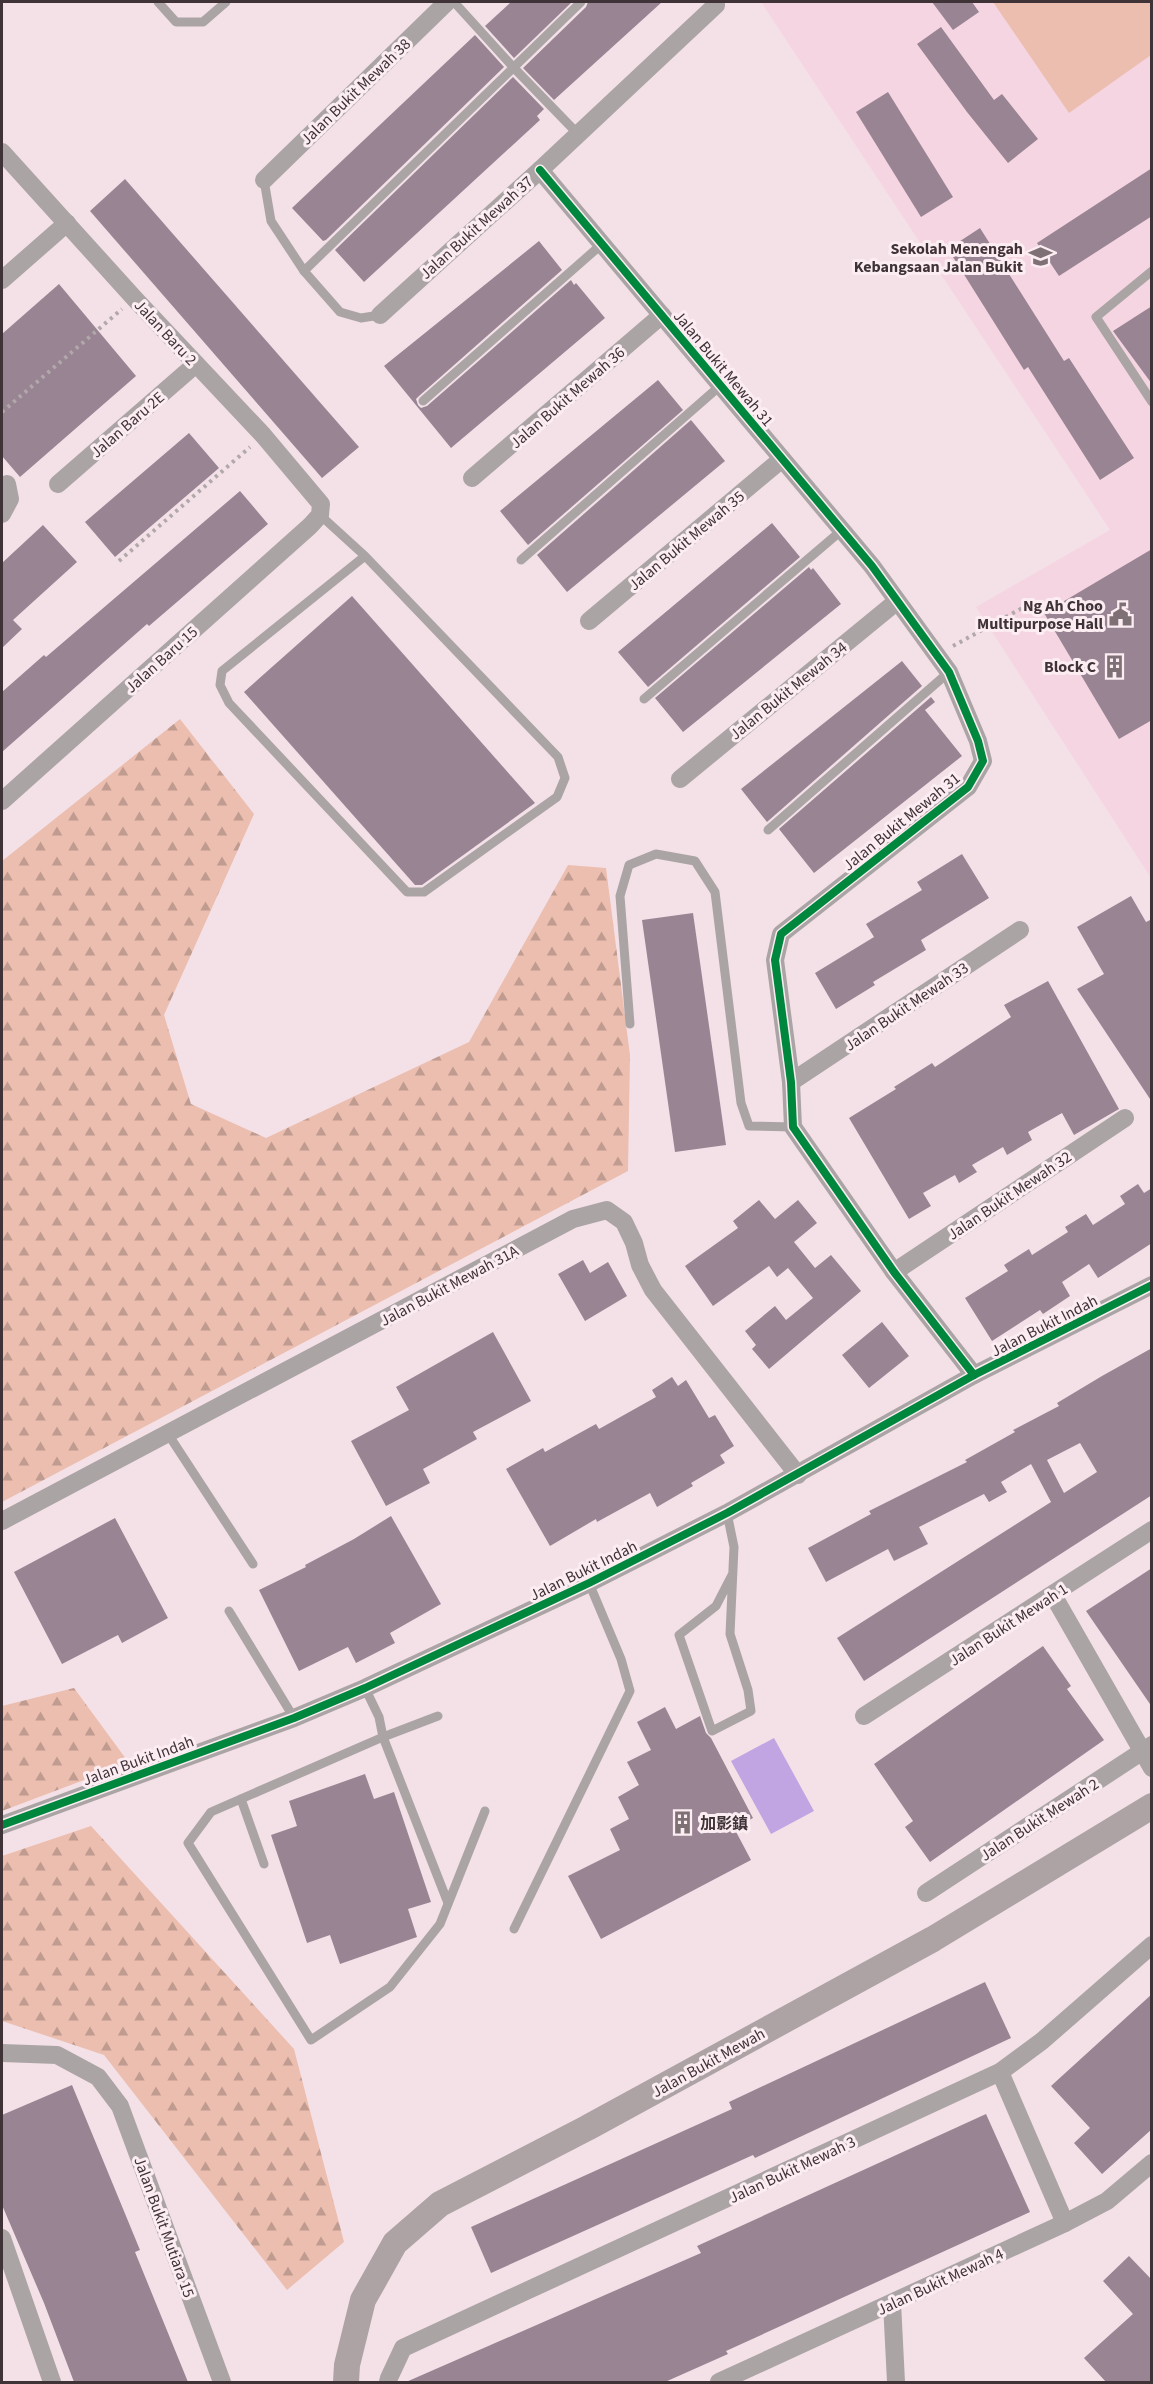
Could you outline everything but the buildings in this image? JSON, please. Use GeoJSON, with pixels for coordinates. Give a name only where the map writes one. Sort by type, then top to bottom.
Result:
{"type":"FeatureCollection","features":[{"type":"Feature","properties":{"kind":"street","name":"Jalan Bukit Mewah 38"},"geometry":{"type":"LineString","coordinates":[[264,180],[447,2]]}},
{"type":"Feature","properties":{"kind":"street","name":"Jalan Bukit Mewah 37"},"geometry":{"type":"LineString","coordinates":[[380,315],[540,170],[715,3]]}},
{"type":"Feature","properties":{"kind":"street","name":"Jalan Baru 2"},"geometry":{"type":"LineString","coordinates":[[2,152],[314,494],[321,504],[320,515]]}},
{"type":"Feature","properties":{"kind":"street","name":"Jalan Bukit Mewah 31"},"geometry":{"type":"LineString","coordinates":[[540,170],[872,566],[949,672],[978,741],[983,761],[968,788],[781,934],[775,960],[791,1082],[793,1127]]}},
{"type":"Feature","properties":{"kind":"street"},"geometry":{"type":"LineString","coordinates":[[2,280],[67,223]]}},
{"type":"Feature","properties":{"kind":"street","name":"Jalan Bukit Mewah 36"},"geometry":{"type":"LineString","coordinates":[[472,478],[662,315]]}},
{"type":"Feature","properties":{"kind":"street","name":"Jalan Baru 2E"},"geometry":{"type":"LineString","coordinates":[[58,484],[196,364]]}},
{"type":"Feature","properties":{"kind":"street","name":"Jalan Bukit Mewah 35"},"geometry":{"type":"LineString","coordinates":[[589,621],[782,459]]}},
{"type":"Feature","properties":{"kind":"street"},"geometry":{"type":"LineString","coordinates":[[2,514],[10,499],[4,481]]}},
{"type":"Feature","properties":{"kind":"street","name":"Jalan Baru 15"},"geometry":{"type":"LineString","coordinates":[[2,801],[320,515]]}},
{"type":"Feature","properties":{"kind":"street","name":"Jalan Bukit Mewah 34"},"geometry":{"type":"LineString","coordinates":[[680,779],[897,602]]}},
{"type":"Feature","properties":{"kind":"street","name":"Jalan Bukit Mewah 33"},"geometry":{"type":"LineString","coordinates":[[791,1082],[1020,930]]}},
{"type":"Feature","properties":{"kind":"street","name":"Jalan Bukit Mewah 32"},"geometry":{"type":"LineString","coordinates":[[894,1272],[1125,1118]]}},
{"type":"Feature","properties":{"kind":"street"},"geometry":{"type":"LineString","coordinates":[[793,1127],[894,1272],[974,1376]]}},
{"type":"Feature","properties":{"kind":"street","name":"Jalan Bukit Mewah 31A"},"geometry":{"type":"LineString","coordinates":[[2,1521],[573,1219],[607,1209],[624,1222],[653,1290],[798,1475]]}},
{"type":"Feature","properties":{"kind":"street","name":"Jalan Bukit Indah"},"geometry":{"type":"LineString","coordinates":[[2,1825],[294,1718],[365,1688],[589,1583],[728,1513],[974,1376],[1152,1285]]}},
{"type":"Feature","properties":{"kind":"street","name":"Jalan Bukit Mewah 1"},"geometry":{"type":"LineString","coordinates":[[864,1716],[1152,1530]]}},
{"type":"Feature","properties":{"kind":"street"},"geometry":{"type":"LineString","coordinates":[[1053,1595],[1147,1748],[1152,1768]]}},
{"type":"Feature","properties":{"kind":"street","name":"Jalan Bukit Mewah 2"},"geometry":{"type":"LineString","coordinates":[[926,1893],[1147,1748]]}},
{"type":"Feature","properties":{"kind":"street","name":"Jalan Bukit Mewah"},"geometry":{"type":"LineString","coordinates":[[346,2382],[347,2366],[363,2300],[395,2243],[440,2204],[587,2128],[933,1939],[1152,1806]]}},
{"type":"Feature","properties":{"kind":"street","name":"Jalan Bukit Mewah 3"},"geometry":{"type":"LineString","coordinates":[[388,2382],[403,2348],[1000,2072],[1042,2041],[1152,1945]]}},
{"type":"Feature","properties":{"kind":"street","name":"Jalan Bukit Mutiara 15"},"geometry":{"type":"LineString","coordinates":[[2,2053],[57,2055],[98,2077],[120,2106],[222,2382]]}},
{"type":"Feature","properties":{"kind":"street"},"geometry":{"type":"LineString","coordinates":[[1000,2072],[1065,2223]]}},
{"type":"Feature","properties":{"kind":"street","name":"Jalan Bukit Mewah 4"},"geometry":{"type":"LineString","coordinates":[[719,2382],[744,2377],[892,2303],[1065,2223],[1107,2201],[1152,2163]]}},
{"type":"Feature","properties":{"kind":"street"},"geometry":{"type":"LineString","coordinates":[[2,2238],[52,2382]]}},
{"type":"Feature","properties":{"kind":"street"},"geometry":{"type":"LineString","coordinates":[[892,2303],[896,2382]]}},
{"type":"Feature","properties":{"kind":"lane"},"geometry":{"type":"LineString","coordinates":[[158,2],[176,22],[203,22],[226,2]]}},
{"type":"Feature","properties":{"kind":"lane"},"geometry":{"type":"LineString","coordinates":[[454,2],[578,134]]}},
{"type":"Feature","properties":{"kind":"lane"},"geometry":{"type":"LineString","coordinates":[[303,271],[581,2]]}},
{"type":"Feature","properties":{"kind":"lane","name":"Jalan Bukit Mewah 37"},"geometry":{"type":"LineString","coordinates":[[264,180],[271,221],[303,271],[340,312],[361,318],[380,315]]}},
{"type":"Feature","properties":{"kind":"lane"},"geometry":{"type":"LineString","coordinates":[[423,401],[602,244]]}},
{"type":"Feature","properties":{"kind":"lane"},"geometry":{"type":"LineString","coordinates":[[1152,271],[1095,317],[1152,402]]}},
{"type":"Feature","properties":{"kind":"lane"},"geometry":{"type":"LineString","coordinates":[[521,560],[721,385]]}},
{"type":"Feature","properties":{"kind":"lane"},"geometry":{"type":"LineString","coordinates":[[320,515],[365,556],[558,757],[565,778],[557,797],[424,892],[407,892],[229,703],[220,685],[222,671],[365,556]]}},
{"type":"Feature","properties":{"kind":"lane"},"geometry":{"type":"LineString","coordinates":[[644,699],[842,530]]}},
{"type":"Feature","properties":{"kind":"lane"},"geometry":{"type":"LineString","coordinates":[[768,830],[949,672]]}},
{"type":"Feature","properties":{"kind":"lane"},"geometry":{"type":"LineString","coordinates":[[630,1024],[620,896],[629,865],[656,854],[695,861],[715,892],[741,1103],[749,1126],[793,1127]]}},
{"type":"Feature","properties":{"kind":"lane"},"geometry":{"type":"LineString","coordinates":[[168,1434],[253,1564]]}},
{"type":"Feature","properties":{"kind":"lane"},"geometry":{"type":"LineString","coordinates":[[728,1513],[734,1547],[730,1634],[748,1690],[751,1712],[712,1731],[679,1635],[716,1606],[732,1575]]}},
{"type":"Feature","properties":{"kind":"lane"},"geometry":{"type":"LineString","coordinates":[[514,1929],[630,1691],[621,1659],[589,1583]]}},
{"type":"Feature","properties":{"kind":"lane"},"geometry":{"type":"LineString","coordinates":[[229,1611],[294,1718]]}},
{"type":"Feature","properties":{"kind":"lane"},"geometry":{"type":"LineString","coordinates":[[365,1688],[379,1717],[383,1737],[448,1903]]}},
{"type":"Feature","properties":{"kind":"lane"},"geometry":{"type":"LineString","coordinates":[[438,1716],[383,1737],[211,1812],[188,1843],[311,2040],[390,1987],[440,1924],[485,1811]]}},
{"type":"Feature","properties":{"kind":"lane"},"geometry":{"type":"LineString","coordinates":[[241,1799],[264,1864]]}},
{"type":"Feature","properties":{"kind":"path"},"geometry":{"type":"LineString","coordinates":[[2,412],[109,320]]}},
{"type":"Feature","properties":{"kind":"path"},"geometry":{"type":"LineString","coordinates":[[119,561],[240,455]]}},
{"type":"Feature","properties":{"kind":"path"},"geometry":{"type":"LineString","coordinates":[[936,655],[1024,608]]}},
{"type":"Feature","properties":{"kind":"shaded area","name":"Sekolah Menengah Kebangsaan Jalan Bukit"},"geometry":{"type":"Polygon","coordinates":[[[761,2],[1151,2],[1151,878],[976,607],[1110,530],[761,2]]]}},
{"type":"Feature","properties":{"kind":"shaded area"},"geometry":{"type":"Polygon","coordinates":[[[774,1738],[814,1811],[771,1834],[731,1761],[774,1738]]]}},
{"type":"Feature","properties":{"kind":"green space"},"geometry":{"type":"Polygon","coordinates":[[[993,2],[1151,2],[1151,55],[1069,113],[993,2]]]}},
{"type":"Feature","properties":{"kind":"green space"},"geometry":{"type":"Polygon","coordinates":[[[180,719],[254,814],[164,1015],[191,1104],[266,1138],[469,1042],[568,865],[606,868],[630,1055],[628,1171],[2,1502],[2,861],[180,719]]]}},
{"type":"Feature","properties":{"kind":"green space"},"geometry":{"type":"Polygon","coordinates":[[[74,1688],[129,1763],[2,1811],[2,1706],[74,1688]]]}},
{"type":"Feature","properties":{"kind":"green space"},"geometry":{"type":"Polygon","coordinates":[[[91,1826],[294,2049],[344,2242],[287,2290],[104,2055],[2,2021],[2,1856],[91,1826]]]}},
{"type":"Feature","properties":{"kind":"cycle path"},"geometry":{"type":"LineString","coordinates":[[540,170],[872,566],[949,672],[978,741],[983,761],[968,787],[781,934],[775,960],[791,1082],[793,1127],[894,1272],[974,1375]]}},
{"type":"Feature","properties":{"kind":"cycle path"},"geometry":{"type":"LineString","coordinates":[[2,1825],[294,1718],[365,1688],[589,1583],[727,1513],[974,1375],[1152,1285]]}},
{"type":"Feature","properties":{"kind":"place","name":"Sekolah Menengah Kebangsaan Jalan Bukit"},"geometry":{"type":"Point","coordinates":[1041,257]}},
{"type":"Feature","properties":{"kind":"place","name":"Ng Ah Choo Multipurpose Hall"},"geometry":{"type":"Point","coordinates":[1121,614]}},
{"type":"Feature","properties":{"kind":"place","name":"Block C"},"geometry":{"type":"Point","coordinates":[1114,666]}},
{"type":"Feature","properties":{"kind":"place","name":"加影鎮"},"geometry":{"type":"Point","coordinates":[682,1823]}}]}
